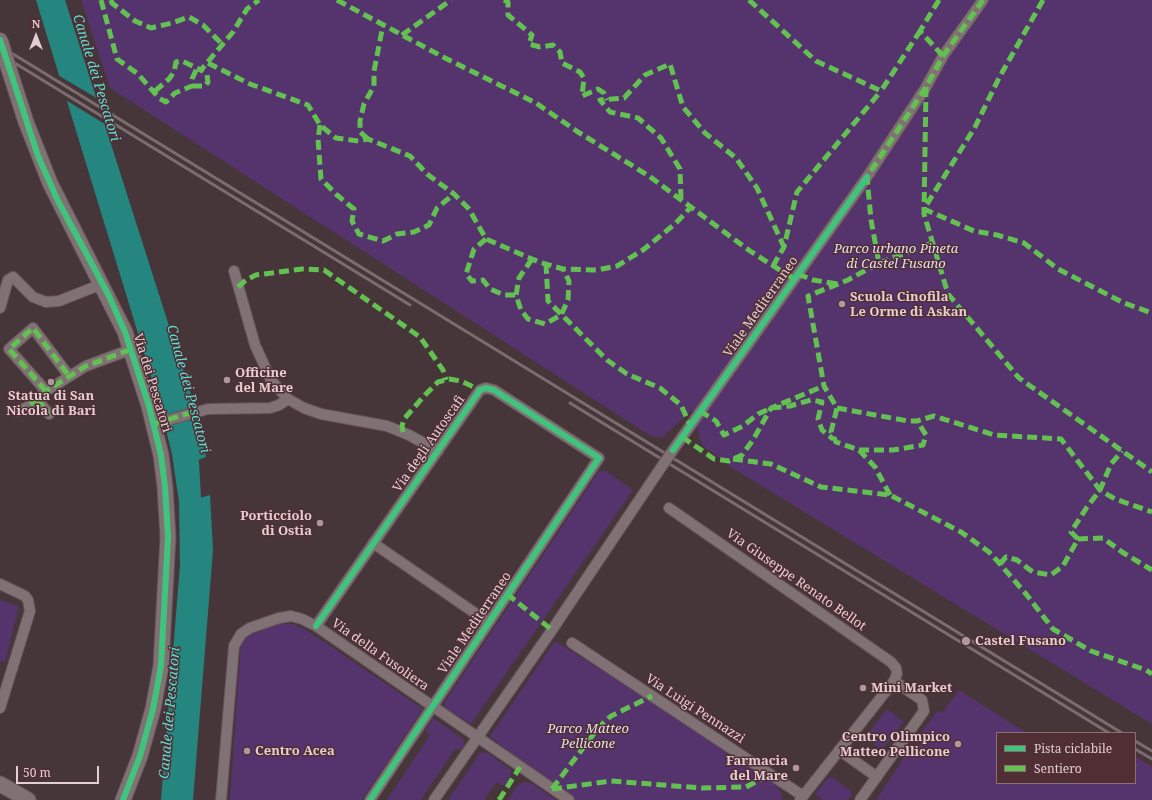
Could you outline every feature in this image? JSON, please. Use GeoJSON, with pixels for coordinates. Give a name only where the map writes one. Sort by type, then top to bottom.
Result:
{"type":"FeatureCollection","features":[{"type":"Feature","properties":{"kind":"street","name":"Viale Mediterraneo"},"geometry":{"type":"LineString","coordinates":[[434,800],[552,630],[673,450],[867,177],[926,87],[944,56],[983,0]]}},
{"type":"Feature","properties":{"kind":"street","name":"Via dei Pescatori"},"geometry":{"type":"LineString","coordinates":[[0,40],[38,156],[58,201],[118,315],[132,349],[154,424],[164,476],[168,544],[161,666],[156,694],[142,749],[123,800]]}},
{"type":"Feature","properties":{"kind":"street"},"geometry":{"type":"LineString","coordinates":[[234,271],[255,345],[271,380],[288,399],[304,408],[321,414],[393,428],[438,451]]}},
{"type":"Feature","properties":{"kind":"street"},"geometry":{"type":"LineString","coordinates":[[0,308],[8,280],[13,277],[33,297],[46,302],[59,301],[102,284]]}},
{"type":"Feature","properties":{"kind":"street"},"geometry":{"type":"LineString","coordinates":[[46,391],[10,348],[33,328],[69,376]]}},
{"type":"Feature","properties":{"kind":"street"},"geometry":{"type":"LineString","coordinates":[[17,411],[26,408],[46,391],[86,366],[132,349]]}},
{"type":"Feature","properties":{"kind":"street","name":"Via degli Autoscafi"},"geometry":{"type":"LineString","coordinates":[[316,626],[478,392],[488,388],[496,391],[599,458]]}},
{"type":"Feature","properties":{"kind":"street"},"geometry":{"type":"LineString","coordinates":[[37,399],[49,414]]}},
{"type":"Feature","properties":{"kind":"street"},"geometry":{"type":"LineString","coordinates":[[154,424],[196,411],[219,407],[270,408],[279,405],[288,399]]}},
{"type":"Feature","properties":{"kind":"street","name":"Viale Mediterraneo"},"geometry":{"type":"LineString","coordinates":[[370,800],[599,458]]}},
{"type":"Feature","properties":{"kind":"street","name":"Via Giuseppe Renato Bellot"},"geometry":{"type":"LineString","coordinates":[[669,508],[891,662],[896,671],[894,681]]}},
{"type":"Feature","properties":{"kind":"street"},"geometry":{"type":"LineString","coordinates":[[373,543],[488,622]]}},
{"type":"Feature","properties":{"kind":"street"},"geometry":{"type":"LineString","coordinates":[[0,584],[20,593],[28,600],[29,615],[0,708]]}},
{"type":"Feature","properties":{"kind":"street","name":"Via della Fusoliera"},"geometry":{"type":"LineString","coordinates":[[221,800],[232,659],[237,640],[243,632],[250,628],[284,617],[298,618],[316,626],[569,800]]}},
{"type":"Feature","properties":{"kind":"street","name":"Via Luigi Pennazzi"},"geometry":{"type":"LineString","coordinates":[[572,643],[802,798]]}},
{"type":"Feature","properties":{"kind":"street"},"geometry":{"type":"LineString","coordinates":[[802,798],[894,681],[922,700],[924,705],[922,714],[860,800]]}},
{"type":"Feature","properties":{"kind":"street"},"geometry":{"type":"LineString","coordinates":[[839,750],[877,777]]}},
{"type":"Feature","properties":{"kind":"street"},"geometry":{"type":"LineString","coordinates":[[0,784],[28,800]]}},
{"type":"Feature","properties":{"kind":"green space","name":"Parco urbano Pineta di Castel Fusano"},"geometry":{"type":"Polygon","coordinates":[[[81,0],[1152,0],[1152,724],[734,469],[702,445],[692,410],[662,438],[649,435],[110,88],[81,0]]]}},
{"type":"Feature","properties":{"kind":"green space"},"geometry":{"type":"Polygon","coordinates":[[[599,471],[606,471],[633,490],[471,724],[445,707],[444,704],[446,700],[599,471]]]}},
{"type":"Feature","properties":{"kind":"green space"},"geometry":{"type":"Polygon","coordinates":[[[0,600],[19,606],[5,662],[0,661],[0,600]]]}},
{"type":"Feature","properties":{"kind":"green space"},"geometry":{"type":"Polygon","coordinates":[[[283,623],[292,624],[305,629],[423,709],[362,800],[230,800],[241,643],[252,634],[283,623]]]}},
{"type":"Feature","properties":{"kind":"green space","name":"Parco Matteo Pellicone"},"geometry":{"type":"Polygon","coordinates":[[[555,641],[771,774],[783,797],[781,800],[570,800],[552,789],[490,736],[555,641]]]}},
{"type":"Feature","properties":{"kind":"green space","name":"Centro Olimpico Matteo Pellicone"},"geometry":{"type":"Polygon","coordinates":[[[959,690],[1025,732],[996,732],[996,784],[1136,784],[1136,757],[1152,767],[1152,800],[876,800],[907,753],[913,757],[925,734],[922,731],[938,711],[942,713],[959,690]]]}},
{"type":"Feature","properties":{"kind":"green space"},"geometry":{"type":"Polygon","coordinates":[[[887,709],[904,722],[882,750],[865,737],[887,709]]]}},
{"type":"Feature","properties":{"kind":"green space"},"geometry":{"type":"Polygon","coordinates":[[[433,718],[462,738],[465,743],[463,747],[461,750],[455,749],[421,800],[387,800],[430,735],[425,731],[433,718]]]}},
{"type":"Feature","properties":{"kind":"green space"},"geometry":{"type":"Polygon","coordinates":[[[487,752],[511,770],[511,776],[505,785],[501,785],[497,782],[484,800],[448,800],[480,753],[487,752]]]}},
{"type":"Feature","properties":{"kind":"green space"},"geometry":{"type":"Polygon","coordinates":[[[832,777],[851,791],[852,795],[848,800],[822,800],[815,794],[828,778],[832,777]]]}},
{"type":"Feature","properties":{"kind":"green space"},"geometry":{"type":"Polygon","coordinates":[[[524,782],[533,784],[556,800],[508,800],[517,786],[524,782]]]}},
{"type":"Feature","properties":{"kind":"water"},"geometry":{"type":"Polygon","coordinates":[[[36,0],[65,0],[193,401],[206,457],[193,462],[196,499],[210,495],[213,550],[193,800],[161,800],[180,565],[179,502],[172,454],[159,402],[36,0]]]}},
{"type":"Feature","properties":{"kind":"pier"},"geometry":{"type":"Polygon","coordinates":[[[56,74],[100,100],[108,126],[64,99],[56,74]]]}},
{"type":"Feature","properties":{"kind":"waterway","name":"Canale dei Pescatori"},"geometry":{"type":"LineString","coordinates":[[189,446],[193,462],[196,515]]}},
{"type":"Feature","properties":{"kind":"railway"},"geometry":{"type":"LineString","coordinates":[[0,46],[1120,732]]}},
{"type":"Feature","properties":{"kind":"railway"},"geometry":{"type":"LineString","coordinates":[[0,54],[410,305]]}},
{"type":"Feature","properties":{"kind":"railway"},"geometry":{"type":"LineString","coordinates":[[570,403],[1107,732]]}},
{"type":"Feature","properties":{"kind":"railway"},"geometry":{"type":"LineString","coordinates":[[1136,742],[1152,751]]}},
{"type":"Feature","properties":{"kind":"railway"},"geometry":{"type":"LineString","coordinates":[[1136,750],[1152,759]]}},
{"type":"Feature","properties":{"kind":"marked path"},"geometry":{"type":"LineString","coordinates":[[101,0],[117,59],[138,74],[159,98],[166,102],[175,93],[192,86],[192,79],[197,68]]}},
{"type":"Feature","properties":{"kind":"marked path"},"geometry":{"type":"LineString","coordinates":[[111,0],[112,3],[135,21],[151,28],[189,17],[203,25],[223,45]]}},
{"type":"Feature","properties":{"kind":"marked path"},"geometry":{"type":"LineString","coordinates":[[155,91],[169,79],[174,72],[176,62],[182,61],[201,70],[233,32],[247,9],[259,0]]}},
{"type":"Feature","properties":{"kind":"marked path"},"geometry":{"type":"LineString","coordinates":[[337,0],[445,58],[536,103],[578,132],[649,176],[750,251],[794,279]]}},
{"type":"Feature","properties":{"kind":"marked path"},"geometry":{"type":"LineString","coordinates":[[402,35],[451,0]]}},
{"type":"Feature","properties":{"kind":"marked path"},"geometry":{"type":"LineString","coordinates":[[504,0],[508,2],[508,15],[532,35],[529,44],[540,47],[553,45],[560,52],[562,63],[580,72],[584,78],[582,96],[598,89],[604,93],[607,100]]}},
{"type":"Feature","properties":{"kind":"marked path"},"geometry":{"type":"LineString","coordinates":[[749,0],[816,61],[881,91],[920,31]]}},
{"type":"Feature","properties":{"kind":"marked path"},"geometry":{"type":"LineString","coordinates":[[939,0],[920,31],[943,56]]}},
{"type":"Feature","properties":{"kind":"marked path"},"geometry":{"type":"LineString","coordinates":[[890,495],[875,467],[859,450],[836,442],[831,432],[837,408],[824,386],[808,296],[848,280],[879,263],[871,220],[867,177],[926,87],[943,56],[983,0]]}},
{"type":"Feature","properties":{"kind":"marked path"},"geometry":{"type":"LineString","coordinates":[[1043,0],[999,78],[975,127],[924,209],[974,231],[997,235],[1024,243],[1058,269],[1124,303],[1152,313]]}},
{"type":"Feature","properties":{"kind":"marked path"},"geometry":{"type":"LineString","coordinates":[[368,139],[360,132],[360,121],[364,104],[374,86],[374,71],[383,25]]}},
{"type":"Feature","properties":{"kind":"marked path"},"geometry":{"type":"LineString","coordinates":[[208,63],[250,84],[308,105],[320,125],[336,138],[359,141],[368,139],[410,156],[427,174],[454,194],[469,209],[486,239],[539,262],[563,269],[597,270],[617,266],[643,250],[676,223],[691,207]]}},
{"type":"Feature","properties":{"kind":"marked path"},"geometry":{"type":"LineString","coordinates":[[681,199],[680,169],[661,138],[638,118],[610,112],[600,100],[624,98],[645,75],[670,64],[683,107],[705,133],[736,158],[757,188],[784,247]]}},
{"type":"Feature","properties":{"kind":"marked path"},"geometry":{"type":"LineString","coordinates":[[192,86],[205,86],[208,82],[207,75],[201,70]]}},
{"type":"Feature","properties":{"kind":"marked path"},"geometry":{"type":"LineString","coordinates":[[926,87],[924,214],[948,294],[1019,378],[1152,472]]}},
{"type":"Feature","properties":{"kind":"marked path"},"geometry":{"type":"LineString","coordinates":[[773,266],[784,247],[797,192],[881,91]]}},
{"type":"Feature","properties":{"kind":"marked path"},"geometry":{"type":"LineString","coordinates":[[320,125],[318,139],[321,179],[354,209],[352,221],[359,234],[383,241],[397,234],[414,232],[429,225],[437,208],[454,194]]}},
{"type":"Feature","properties":{"kind":"marked path"},"geometry":{"type":"LineString","coordinates":[[486,239],[474,249],[466,274],[472,281],[483,280],[490,289],[504,295],[516,295]]}},
{"type":"Feature","properties":{"kind":"marked path"},"geometry":{"type":"LineString","coordinates":[[879,263],[932,243]]}},
{"type":"Feature","properties":{"kind":"marked path"},"geometry":{"type":"LineString","coordinates":[[532,259],[519,278],[516,295],[521,310],[528,319],[545,324],[561,315],[568,300],[569,281],[563,269]]}},
{"type":"Feature","properties":{"kind":"marked path"},"geometry":{"type":"LineString","coordinates":[[546,264],[548,301],[607,360],[627,374],[660,388],[681,405],[690,425]]}},
{"type":"Feature","properties":{"kind":"marked path"},"geometry":{"type":"LineString","coordinates":[[238,287],[246,280],[256,275],[302,269],[324,270],[420,337],[443,370],[446,380]]}},
{"type":"Feature","properties":{"kind":"marked path"},"geometry":{"type":"LineString","coordinates":[[798,274],[813,280],[838,284]]}},
{"type":"Feature","properties":{"kind":"marked path"},"geometry":{"type":"LineString","coordinates":[[46,391],[9,349],[33,328],[69,376]]}},
{"type":"Feature","properties":{"kind":"marked path"},"geometry":{"type":"LineString","coordinates":[[17,411],[26,408],[46,391],[86,366],[132,349]]}},
{"type":"Feature","properties":{"kind":"marked path"},"geometry":{"type":"LineString","coordinates":[[403,432],[402,426],[404,419],[438,382],[449,379],[461,381],[480,390]]}},
{"type":"Feature","properties":{"kind":"marked path"},"geometry":{"type":"LineString","coordinates":[[682,437],[714,459],[729,461],[742,455],[753,440],[771,408],[824,386]]}},
{"type":"Feature","properties":{"kind":"marked path"},"geometry":{"type":"LineString","coordinates":[[37,399],[49,414]]}},
{"type":"Feature","properties":{"kind":"marked path"},"geometry":{"type":"LineString","coordinates":[[700,411],[716,421],[724,435],[743,426],[758,414],[771,408],[790,406],[811,400],[822,402],[818,419],[822,430],[833,439]]}},
{"type":"Feature","properties":{"kind":"marked path"},"geometry":{"type":"LineString","coordinates":[[837,408],[908,421],[917,421],[934,416],[994,435],[1061,439],[1100,490],[1115,499],[1152,512]]}},
{"type":"Feature","properties":{"kind":"marked path"},"geometry":{"type":"LineString","coordinates":[[154,424],[196,411]]}},
{"type":"Feature","properties":{"kind":"marked path"},"geometry":{"type":"LineString","coordinates":[[859,450],[893,450],[923,445],[926,435],[917,421]]}},
{"type":"Feature","properties":{"kind":"marked path"},"geometry":{"type":"LineString","coordinates":[[1078,539],[1071,532],[1100,490],[1111,464],[1122,451]]}},
{"type":"Feature","properties":{"kind":"marked path"},"geometry":{"type":"LineString","coordinates":[[733,459],[771,464],[821,487],[890,495],[961,532],[989,552],[1026,594],[1053,629],[1091,651],[1146,670],[1152,674]]}},
{"type":"Feature","properties":{"kind":"marked path"},"geometry":{"type":"LineString","coordinates":[[1078,539],[1103,538],[1122,552],[1152,570]]}},
{"type":"Feature","properties":{"kind":"marked path"},"geometry":{"type":"LineString","coordinates":[[1000,564],[1006,557],[1017,560],[1033,572],[1051,575],[1063,566],[1078,539]]}},
{"type":"Feature","properties":{"kind":"marked path"},"geometry":{"type":"LineString","coordinates":[[507,594],[552,630]]}},
{"type":"Feature","properties":{"kind":"marked path"},"geometry":{"type":"LineString","coordinates":[[552,789],[599,727],[611,716],[652,696]]}},
{"type":"Feature","properties":{"kind":"marked path"},"geometry":{"type":"LineString","coordinates":[[499,800],[520,767]]}},
{"type":"Feature","properties":{"kind":"marked path"},"geometry":{"type":"LineString","coordinates":[[552,789],[611,781],[702,788],[746,787],[771,774]]}},
{"type":"Feature","properties":{"kind":"cycle path"},"geometry":{"type":"LineString","coordinates":[[0,40],[38,156],[58,201],[108,294],[125,332],[149,406],[161,455],[165,487],[168,537],[161,666],[153,709],[140,756],[123,800]]}},
{"type":"Feature","properties":{"kind":"cycle path"},"geometry":{"type":"LineString","coordinates":[[673,450],[867,177]]}},
{"type":"Feature","properties":{"kind":"cycle path"},"geometry":{"type":"LineString","coordinates":[[316,626],[480,390],[486,388],[494,390],[599,458],[370,800]]}},
{"type":"Feature","properties":{"kind":"place","name":"Scuola Cinofila Le Orme di Askan"},"geometry":{"type":"Point","coordinates":[842,304]}},
{"type":"Feature","properties":{"kind":"place","name":"Officine del Mare"},"geometry":{"type":"Point","coordinates":[227,380]}},
{"type":"Feature","properties":{"kind":"place","name":"Statua di San Nicola di Bari"},"geometry":{"type":"Point","coordinates":[51,382]}},
{"type":"Feature","properties":{"kind":"place","name":"Porticciolo di Ostia"},"geometry":{"type":"Point","coordinates":[320,523]}},
{"type":"Feature","properties":{"kind":"place","name":"Castel Fusano"},"geometry":{"type":"Point","coordinates":[966,641]}},
{"type":"Feature","properties":{"kind":"place","name":"Mini Market"},"geometry":{"type":"Point","coordinates":[863,688]}},
{"type":"Feature","properties":{"kind":"place","name":"Centro Olimpico Matteo Pellicone"},"geometry":{"type":"Point","coordinates":[958,744]}},
{"type":"Feature","properties":{"kind":"place","name":"Centro Acea"},"geometry":{"type":"Point","coordinates":[247,751]}},
{"type":"Feature","properties":{"kind":"place","name":"Farmacia del Mare"},"geometry":{"type":"Point","coordinates":[796,768]}}]}
